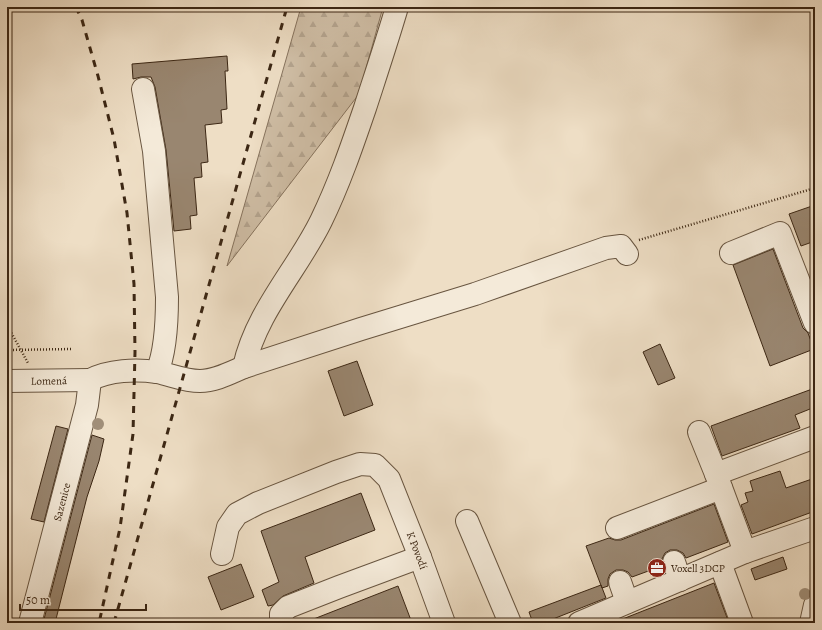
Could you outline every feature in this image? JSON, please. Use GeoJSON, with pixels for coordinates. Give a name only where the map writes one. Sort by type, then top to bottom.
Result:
{"type":"FeatureCollection","features":[{"type":"Feature","properties":{"kind":"street"},"geometry":{"type":"LineString","coordinates":[[244,367],[248,350],[259,325],[312,238],[336,189],[350,154],[397,7]]}},
{"type":"Feature","properties":{"kind":"street"},"geometry":{"type":"LineString","coordinates":[[143,89],[154,151],[167,297],[167,316],[162,359],[157,372]]}},
{"type":"Feature","properties":{"kind":"street"},"geometry":{"type":"LineString","coordinates":[[732,252],[780,233],[806,273],[815,323]]}},
{"type":"Feature","properties":{"kind":"street"},"geometry":{"type":"LineString","coordinates":[[90,380],[105,373],[157,372],[189,381],[211,380],[244,367],[360,329],[475,294],[606,248],[614,246],[624,250]]}},
{"type":"Feature","properties":{"kind":"street","name":"Lomená"},"geometry":{"type":"LineString","coordinates":[[7,381],[90,380]]}},
{"type":"Feature","properties":{"kind":"street","name":"Sazenice"},"geometry":{"type":"LineString","coordinates":[[30,623],[87,405],[90,380]]}},
{"type":"Feature","properties":{"kind":"street"},"geometry":{"type":"LineString","coordinates":[[699,432],[745,552]]}},
{"type":"Feature","properties":{"kind":"street"},"geometry":{"type":"LineString","coordinates":[[617,528],[815,437]]}},
{"type":"Feature","properties":{"kind":"street","name":"K Povodí"},"geometry":{"type":"LineString","coordinates":[[222,554],[228,527],[236,514],[258,503],[336,472],[360,464],[375,465],[389,479],[444,623]]}},
{"type":"Feature","properties":{"kind":"street"},"geometry":{"type":"LineString","coordinates":[[467,521],[510,623]]}},
{"type":"Feature","properties":{"kind":"street"},"geometry":{"type":"LineString","coordinates":[[578,623],[627,602],[677,571],[720,563],[745,552],[815,528]]}},
{"type":"Feature","properties":{"kind":"street"},"geometry":{"type":"LineString","coordinates":[[281,623],[281,614],[288,607],[420,557]]}},
{"type":"Feature","properties":{"kind":"street"},"geometry":{"type":"LineString","coordinates":[[720,563],[742,623]]}},
{"type":"Feature","properties":{"kind":"street"},"geometry":{"type":"LineString","coordinates":[[620,582],[627,602]]}},
{"type":"Feature","properties":{"kind":"street"},"geometry":{"type":"LineString","coordinates":[[811,623],[815,605]]}},
{"type":"Feature","properties":{"kind":"path"},"geometry":{"type":"LineString","coordinates":[[624,250],[815,188]]}},
{"type":"Feature","properties":{"kind":"path"},"geometry":{"type":"LineString","coordinates":[[7,325],[38,381]]}},
{"type":"Feature","properties":{"kind":"path"},"geometry":{"type":"LineString","coordinates":[[7,350],[73,349]]}},
{"type":"Feature","properties":{"kind":"green space"},"geometry":{"type":"Polygon","coordinates":[[[301,7],[383,7],[359,94],[227,266],[301,7]]]}},
{"type":"Feature","properties":{"kind":"building"},"geometry":{"type":"Polygon","coordinates":[[[227,56],[228,71],[225,71],[227,109],[221,110],[222,123],[205,125],[208,162],[201,163],[202,177],[194,178],[197,215],[190,216],[191,229],[174,231],[166,150],[155,87],[151,77],[133,79],[132,64],[227,56]]]}},
{"type":"Feature","properties":{"kind":"building"},"geometry":{"type":"Polygon","coordinates":[[[815,205],[815,241],[801,246],[789,214],[815,205]]]}},
{"type":"Feature","properties":{"kind":"building"},"geometry":{"type":"Polygon","coordinates":[[[773,249],[803,328],[808,333],[814,349],[770,366],[733,265],[773,249]]]}},
{"type":"Feature","properties":{"kind":"building"},"geometry":{"type":"Polygon","coordinates":[[[660,344],[675,378],[658,385],[643,352],[660,344]]]}},
{"type":"Feature","properties":{"kind":"building"},"geometry":{"type":"Polygon","coordinates":[[[357,361],[373,405],[344,416],[328,371],[357,361]]]}},
{"type":"Feature","properties":{"kind":"building"},"geometry":{"type":"Polygon","coordinates":[[[815,388],[815,407],[795,415],[800,428],[722,456],[711,426],[815,388]]]}},
{"type":"Feature","properties":{"kind":"building"},"geometry":{"type":"Polygon","coordinates":[[[56,426],[68,429],[44,522],[31,519],[56,426]]]}},
{"type":"Feature","properties":{"kind":"building"},"geometry":{"type":"Polygon","coordinates":[[[92,435],[104,439],[99,461],[87,497],[55,623],[43,623],[92,435]]]}},
{"type":"Feature","properties":{"kind":"building"},"geometry":{"type":"Polygon","coordinates":[[[780,471],[786,488],[812,479],[815,488],[815,511],[752,534],[741,505],[748,502],[745,493],[753,491],[750,481],[780,471]]]}},
{"type":"Feature","properties":{"kind":"building"},"geometry":{"type":"Polygon","coordinates":[[[361,493],[375,530],[305,557],[314,583],[283,596],[273,605],[268,606],[262,590],[279,582],[261,531],[361,493]]]}},
{"type":"Feature","properties":{"kind":"building"},"geometry":{"type":"Polygon","coordinates":[[[714,504],[728,542],[686,558],[683,553],[677,550],[670,550],[665,553],[662,559],[662,566],[632,577],[628,572],[616,570],[610,574],[608,586],[602,588],[586,546],[609,538],[621,540],[714,504]]]}},
{"type":"Feature","properties":{"kind":"building"},"geometry":{"type":"Polygon","coordinates":[[[783,557],[787,569],[755,580],[751,569],[783,557]]]}},
{"type":"Feature","properties":{"kind":"building"},"geometry":{"type":"Polygon","coordinates":[[[241,564],[254,597],[221,610],[208,577],[241,564]]]}},
{"type":"Feature","properties":{"kind":"building"},"geometry":{"type":"Polygon","coordinates":[[[714,583],[729,623],[615,623],[615,622],[714,583]]]}},
{"type":"Feature","properties":{"kind":"building"},"geometry":{"type":"Polygon","coordinates":[[[601,585],[606,598],[543,623],[533,623],[529,612],[601,585]]]}},
{"type":"Feature","properties":{"kind":"building"},"geometry":{"type":"Polygon","coordinates":[[[398,586],[412,623],[306,623],[306,622],[398,586]]]}},
{"type":"Feature","properties":{"kind":"railway"},"geometry":{"type":"LineString","coordinates":[[76,7],[82,20],[114,139],[127,213],[134,284],[135,352],[133,434],[120,528],[99,623]]}},
{"type":"Feature","properties":{"kind":"railway"},"geometry":{"type":"LineString","coordinates":[[114,623],[287,7]]}},
{"type":"Feature","properties":{"kind":"place","name":"Voxell 3DCP"},"geometry":{"type":"Point","coordinates":[657,568]}}]}
